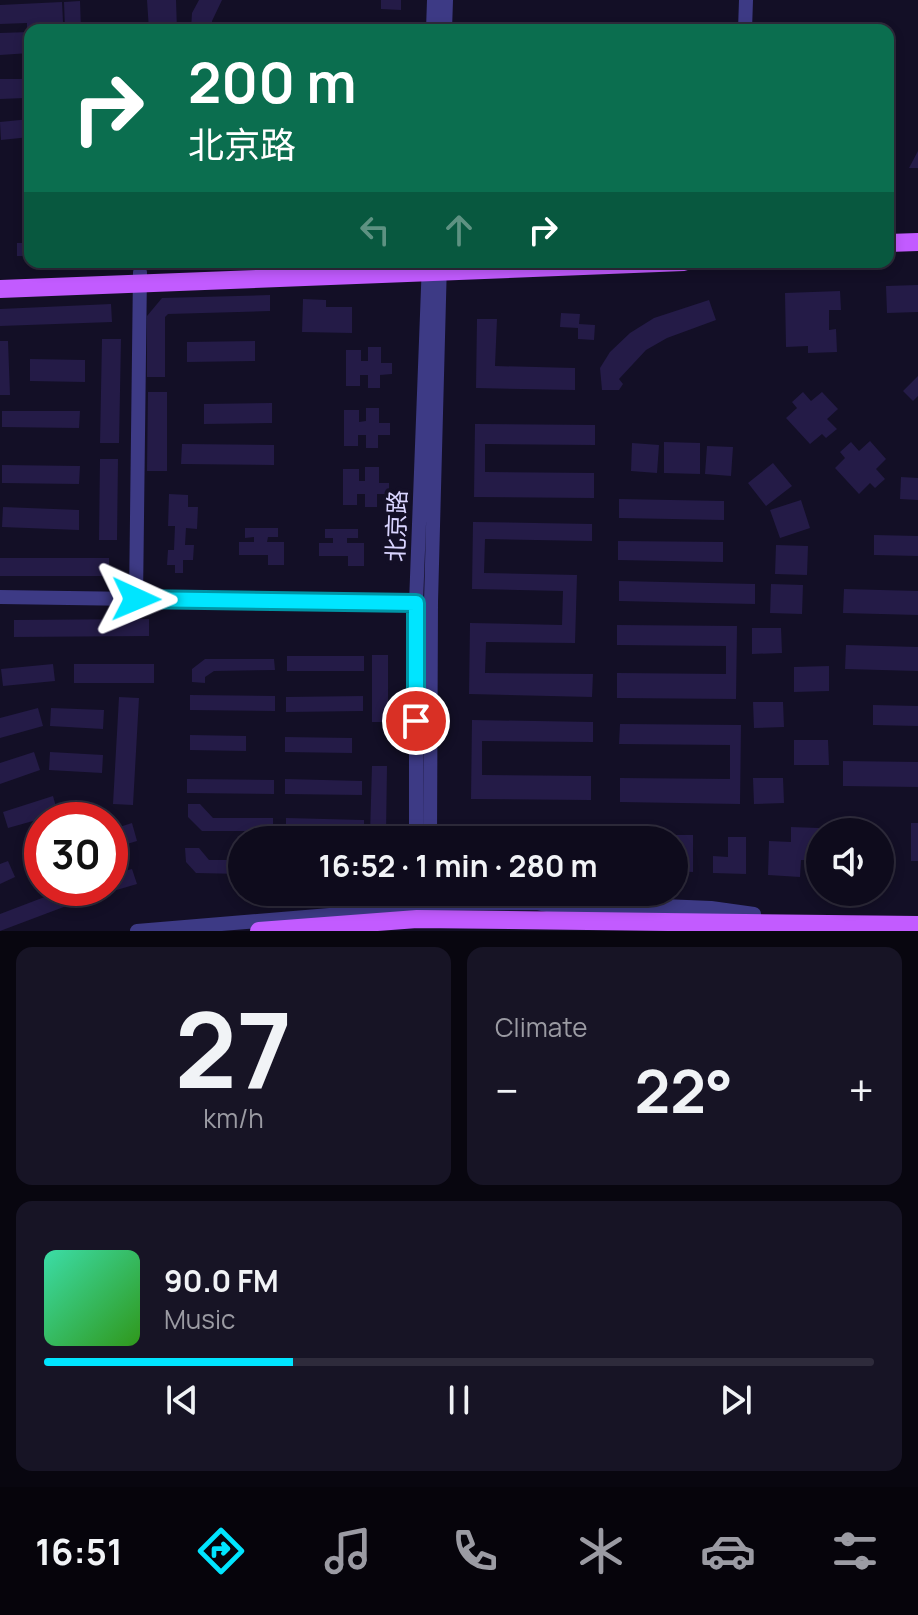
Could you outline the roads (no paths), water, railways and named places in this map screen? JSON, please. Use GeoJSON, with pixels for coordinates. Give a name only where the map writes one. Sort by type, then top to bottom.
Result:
{"type":"FeatureCollection","features":[{"type":"Feature","properties":{"kind":"main road"},"geometry":{"type":"LineString","coordinates":[[894,243],[918,242]]}},
{"type":"Feature","properties":{"kind":"main road"},"geometry":{"type":"LineString","coordinates":[[894,254],[918,252]]}},
{"type":"Feature","properties":{"kind":"main road"},"geometry":{"type":"LineString","coordinates":[[0,289],[299,268]]}},
{"type":"Feature","properties":{"kind":"main road"},"geometry":{"type":"LineString","coordinates":[[0,276],[140,278],[407,268]]}},
{"type":"Feature","properties":{"kind":"main road"},"geometry":{"type":"LineString","coordinates":[[259,931],[424,911],[833,919],[918,925]]}},
{"type":"Feature","properties":{"kind":"street"},"geometry":{"type":"LineString","coordinates":[[433,24],[434,0]]}},
{"type":"Feature","properties":{"kind":"street"},"geometry":{"type":"LineString","coordinates":[[445,24],[446,0]]}},
{"type":"Feature","properties":{"kind":"street"},"geometry":{"type":"LineString","coordinates":[[745,24],[746,0]]}},
{"type":"Feature","properties":{"kind":"street","name":"北京路"},"geometry":{"type":"LineString","coordinates":[[416,826],[416,603],[434,268]]}},
{"type":"Feature","properties":{"kind":"street","name":"北京路"},"geometry":{"type":"LineString","coordinates":[[430,826],[434,268]]}},
{"type":"Feature","properties":{"kind":"street"},"geometry":{"type":"LineString","coordinates":[[136,599],[140,278]]}},
{"type":"Feature","properties":{"kind":"street"},"geometry":{"type":"LineString","coordinates":[[0,597],[416,603]]}},
{"type":"Feature","properties":{"kind":"street"},"geometry":{"type":"LineString","coordinates":[[137,931],[378,911],[424,911]]}},
{"type":"Feature","properties":{"kind":"street"},"geometry":{"type":"LineString","coordinates":[[833,919],[918,917]]}}]}
